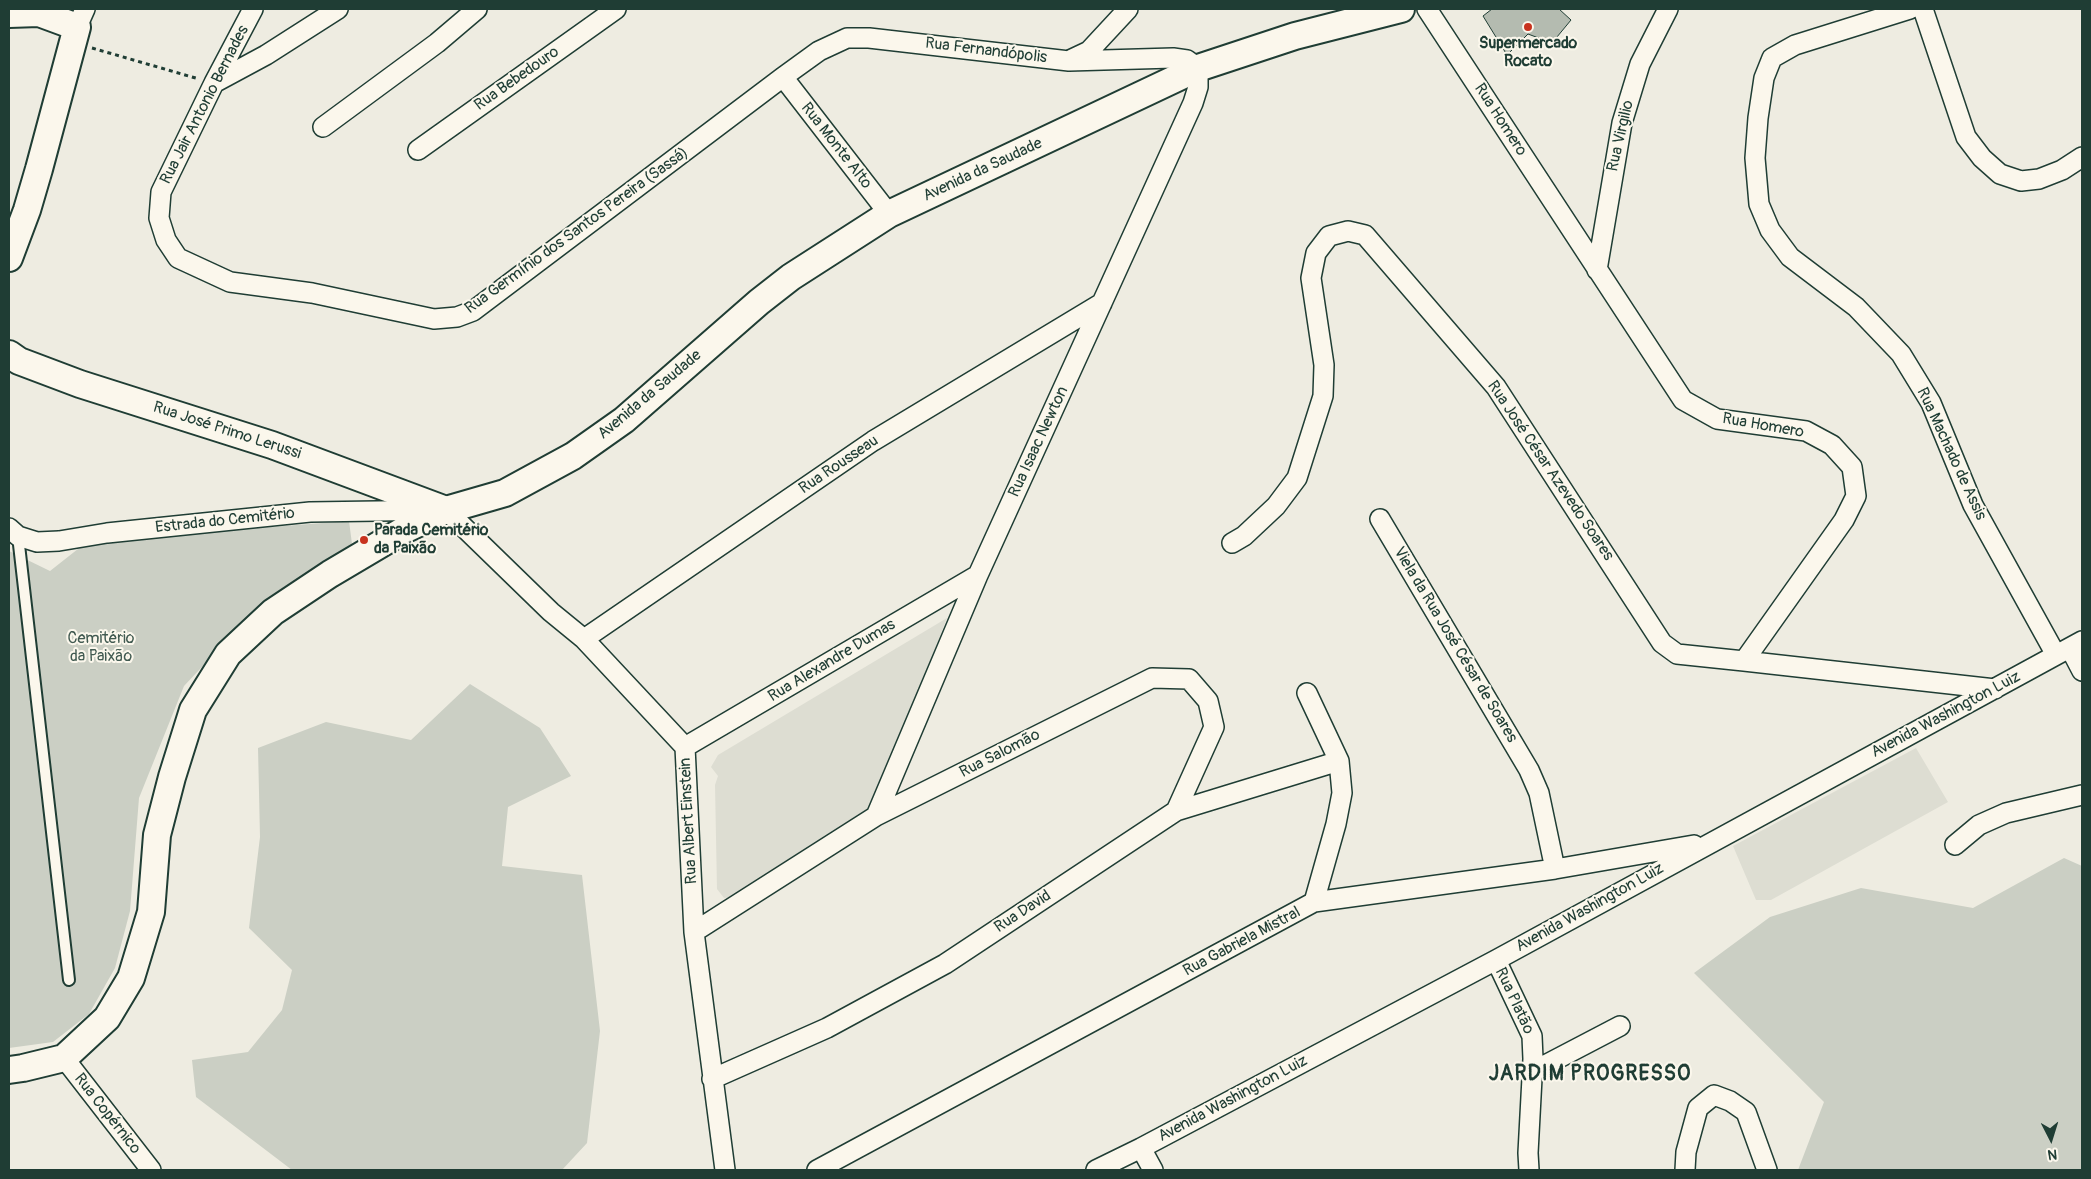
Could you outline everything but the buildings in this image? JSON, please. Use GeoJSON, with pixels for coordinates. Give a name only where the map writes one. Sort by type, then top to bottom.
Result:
{"type":"FeatureCollection","features":[{"type":"Feature","properties":{"kind":"main road","name":"Avenida da Saudade"},"geometry":{"type":"LineString","coordinates":[[9,1070],[64,1058],[107,1018],[131,978],[151,912],[158,835],[172,777],[193,710],[228,654],[273,612],[330,574],[406,529],[446,510],[505,493],[573,456],[624,420],[758,302],[791,277],[889,214],[1198,68],[1295,36],[1401,9]]}},
{"type":"Feature","properties":{"kind":"main road"},"geometry":{"type":"LineString","coordinates":[[9,14],[39,14],[78,26],[39,170],[27,210],[9,258]]}},
{"type":"Feature","properties":{"kind":"main road","name":"Rua José Primo Lerussi"},"geometry":{"type":"LineString","coordinates":[[9,354],[18,361],[54,374],[272,445],[446,510]]}},
{"type":"Feature","properties":{"kind":"street","name":"Rua Jair Antonio Bernades"},"geometry":{"type":"LineString","coordinates":[[178,258],[166,240],[159,218],[162,192],[214,83],[253,9]]}},
{"type":"Feature","properties":{"kind":"street"},"geometry":{"type":"LineString","coordinates":[[214,83],[266,55],[338,9]]}},
{"type":"Feature","properties":{"kind":"street"},"geometry":{"type":"LineString","coordinates":[[322,127],[437,43],[477,9]]}},
{"type":"Feature","properties":{"kind":"street","name":"Rua Bebedouro"},"geometry":{"type":"LineString","coordinates":[[418,150],[616,9]]}},
{"type":"Feature","properties":{"kind":"street"},"geometry":{"type":"LineString","coordinates":[[1069,61],[1089,51],[1128,9]]}},
{"type":"Feature","properties":{"kind":"street","name":"Rua Homero"},"geometry":{"type":"LineString","coordinates":[[1427,9],[1683,400],[1717,419],[1806,431],[1832,445],[1852,467],[1856,496],[1844,520],[1744,661]]}},
{"type":"Feature","properties":{"kind":"street","name":"Rua Virgilio"},"geometry":{"type":"LineString","coordinates":[[1598,270],[1622,122],[1640,64],[1668,9]]}},
{"type":"Feature","properties":{"kind":"street","name":"Rua Machado de Assis"},"geometry":{"type":"LineString","coordinates":[[1910,9],[1795,45],[1772,58],[1764,78],[1758,118],[1755,158],[1759,204],[1770,230],[1790,257],[1856,307],[1901,354],[1931,403],[1972,505],[2070,648],[2082,671]]}},
{"type":"Feature","properties":{"kind":"street"},"geometry":{"type":"LineString","coordinates":[[1923,9],[1966,137],[1982,158],[2000,174],[2021,181],[2039,179],[2062,170],[2082,157]]}},
{"type":"Feature","properties":{"kind":"street","name":"Rua Fernandópolis"},"geometry":{"type":"LineString","coordinates":[[783,78],[819,51],[846,38],[869,38],[1069,61],[1173,58],[1187,60],[1198,68]]}},
{"type":"Feature","properties":{"kind":"street","name":"Rua Isaac Newton"},"geometry":{"type":"LineString","coordinates":[[876,816],[978,575],[1193,103],[1198,87],[1198,68]]}},
{"type":"Feature","properties":{"kind":"street","name":"Rua Monte Alto"},"geometry":{"type":"LineString","coordinates":[[783,78],[889,214]]}},
{"type":"Feature","properties":{"kind":"street","name":"Rua Germínio dos Santos Pereira (Sassá)"},"geometry":{"type":"LineString","coordinates":[[178,258],[230,282],[312,293],[434,319],[457,317],[473,310],[496,294],[783,78]]}},
{"type":"Feature","properties":{"kind":"street","name":"Rua José César Azevedo Soares"},"geometry":{"type":"LineString","coordinates":[[1232,543],[1244,536],[1276,506],[1297,478],[1323,396],[1324,366],[1311,278],[1314,261],[1316,253],[1329,236],[1348,231],[1365,235],[1496,387],[1662,643],[1678,654],[1744,661]]}},
{"type":"Feature","properties":{"kind":"street","name":"Rua Rousseau"},"geometry":{"type":"LineString","coordinates":[[584,639],[873,441],[1102,303]]}},
{"type":"Feature","properties":{"kind":"street","name":"Estrada do Cemitério"},"geometry":{"type":"LineString","coordinates":[[13,532],[37,542],[44,542],[107,533],[310,512],[446,510]]}},
{"type":"Feature","properties":{"kind":"street","name":"Rua Albert Einstein"},"geometry":{"type":"LineString","coordinates":[[446,510],[550,612],[584,639],[685,747],[694,932],[725,1170]]}},
{"type":"Feature","properties":{"kind":"street","name":"Viela da Rua José César de Soares"},"geometry":{"type":"LineString","coordinates":[[1380,519],[1529,770],[1538,792],[1555,869]]}},
{"type":"Feature","properties":{"kind":"street","name":"Rua Alexandre Dumas"},"geometry":{"type":"LineString","coordinates":[[685,747],[978,575]]}},
{"type":"Feature","properties":{"kind":"street","name":"Avenida Washington Luiz"},"geometry":{"type":"LineString","coordinates":[[1096,1170],[1496,960],[2070,648]]}},
{"type":"Feature","properties":{"kind":"street"},"geometry":{"type":"LineString","coordinates":[[1744,661],[1994,689]]}},
{"type":"Feature","properties":{"kind":"street","name":"Rua Salomão"},"geometry":{"type":"LineString","coordinates":[[694,932],[876,816],[1152,678],[1189,679],[1208,701],[1214,727],[1176,811]]}},
{"type":"Feature","properties":{"kind":"street"},"geometry":{"type":"LineString","coordinates":[[1307,694],[1339,761],[1342,793],[1336,824],[1314,902]]}},
{"type":"Feature","properties":{"kind":"street","name":"Rua David"},"geometry":{"type":"LineString","coordinates":[[712,1079],[827,1028],[945,964],[1176,811],[1339,761]]}},
{"type":"Feature","properties":{"kind":"street"},"geometry":{"type":"LineString","coordinates":[[1955,845],[1979,825],[2006,812],[2082,795]]}},
{"type":"Feature","properties":{"kind":"street","name":"Rua Gabriela Mistral"},"geometry":{"type":"LineString","coordinates":[[817,1170],[1314,902],[1555,869],[1709,843]]}},
{"type":"Feature","properties":{"kind":"street","name":"Rua Platão"},"geometry":{"type":"LineString","coordinates":[[1496,960],[1532,1036],[1529,1170]]}},
{"type":"Feature","properties":{"kind":"street"},"geometry":{"type":"LineString","coordinates":[[1532,1072],[1620,1026]]}},
{"type":"Feature","properties":{"kind":"street","name":"Rua Copérnico"},"geometry":{"type":"LineString","coordinates":[[64,1058],[151,1170]]}},
{"type":"Feature","properties":{"kind":"street"},"geometry":{"type":"LineString","coordinates":[[1685,1170],[1686,1152],[1698,1108],[1714,1096],[1730,1101],[1746,1112],[1767,1170]]}},
{"type":"Feature","properties":{"kind":"street"},"geometry":{"type":"LineString","coordinates":[[1141,1148],[1153,1170]]}},
{"type":"Feature","properties":{"kind":"lane"},"geometry":{"type":"LineString","coordinates":[[13,532],[68,980]]}},
{"type":"Feature","properties":{"kind":"path"},"geometry":{"type":"LineString","coordinates":[[78,26],[214,83]]}},
{"type":"Feature","properties":{"kind":"shaded area"},"geometry":{"type":"Polygon","coordinates":[[[947,618],[872,812],[736,897],[724,898],[717,889],[715,785],[718,776],[711,767],[718,755],[947,618]]]}},
{"type":"Feature","properties":{"kind":"shaded area"},"geometry":{"type":"Polygon","coordinates":[[[1916,748],[1948,802],[1771,900],[1756,900],[1733,846],[1916,748]]]}},
{"type":"Feature","properties":{"kind":"green space","name":"Cemitério da Paixão"},"geometry":{"type":"Polygon","coordinates":[[[349,521],[352,544],[267,598],[184,686],[139,798],[130,911],[115,968],[89,1014],[53,1042],[9,1048],[9,551],[50,571],[83,545],[218,531],[349,521]]]}},
{"type":"Feature","properties":{"kind":"green space"},"geometry":{"type":"Polygon","coordinates":[[[470,684],[540,728],[571,776],[508,807],[502,866],[582,875],[600,1031],[587,1143],[562,1170],[292,1170],[196,1097],[192,1060],[248,1052],[282,1010],[292,970],[249,928],[260,837],[258,748],[326,722],[411,740],[470,684]]]}},
{"type":"Feature","properties":{"kind":"green space"},"geometry":{"type":"Polygon","coordinates":[[[2064,858],[2082,866],[2082,1170],[1798,1170],[1824,1102],[1694,973],[1770,917],[1861,888],[1973,908],[2064,858]]]}},
{"type":"Feature","properties":{"kind":"place","name":"Supermercado Rocato"},"geometry":{"type":"Point","coordinates":[1528,27]}},
{"type":"Feature","properties":{"kind":"place","name":"Parada Cemitério da Paixão"},"geometry":{"type":"Point","coordinates":[364,540]}},
{"type":"Feature","properties":{"kind":"district","name":"JARDIM PROGRESSO"},"geometry":{"type":"Point","coordinates":[1590,1075]}}]}
